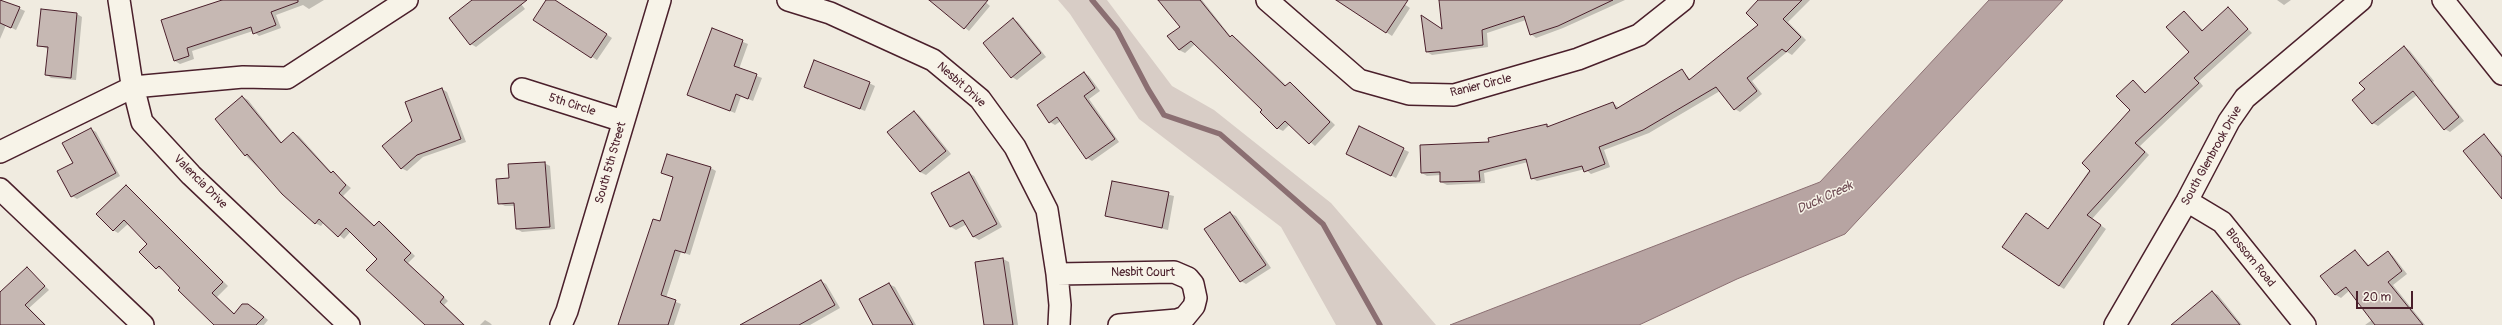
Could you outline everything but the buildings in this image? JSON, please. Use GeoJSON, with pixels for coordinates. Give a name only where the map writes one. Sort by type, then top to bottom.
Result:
{"type":"FeatureCollection","features":[{"type":"Feature","properties":{"kind":"street","name":"Valencia Drive"},"geometry":{"type":"LineString","coordinates":[[119,0],[133,87],[142,122],[191,175],[349,325]]}},
{"type":"Feature","properties":{"kind":"street"},"geometry":{"type":"LineString","coordinates":[[0,152],[133,87],[243,77],[287,78],[407,0]]}},
{"type":"Feature","properties":{"kind":"street","name":"South 5th Street"},"geometry":{"type":"LineString","coordinates":[[561,325],[567,311],[660,0]]}},
{"type":"Feature","properties":{"kind":"street","name":"Nesbit Drive"},"geometry":{"type":"LineString","coordinates":[[788,0],[830,13],[933,60],[980,99],[1015,147],[1047,210],[1057,274],[1060,305],[1059,325]]}},
{"type":"Feature","properties":{"kind":"street","name":"Ranier Circle"},"geometry":{"type":"LineString","coordinates":[[1268,0],[1359,80],[1409,94],[1454,95],[1578,60],[1639,35],[1684,0]]}},
{"type":"Feature","properties":{"kind":"street","name":"South Glenbrook Drive"},"geometry":{"type":"LineString","coordinates":[[2115,325],[2187,201],[2229,121],[2245,98],[2361,0]]}},
{"type":"Feature","properties":{"kind":"street"},"geometry":{"type":"LineString","coordinates":[[2443,0],[2502,74]]}},
{"type":"Feature","properties":{"kind":"street","name":"5th Circle"},"geometry":{"type":"LineString","coordinates":[[522,88],[623,121]]}},
{"type":"Feature","properties":{"kind":"street"},"geometry":{"type":"LineString","coordinates":[[0,189],[143,325]]}},
{"type":"Feature","properties":{"kind":"street","name":"Blossom Road"},"geometry":{"type":"LineString","coordinates":[[2187,201],[2222,222],[2305,325]]}},
{"type":"Feature","properties":{"kind":"street","name":"Nesbit Court"},"geometry":{"type":"LineString","coordinates":[[1057,274],[1174,272],[1188,278],[1193,284],[1196,298],[1194,306],[1184,317],[1178,320],[1119,325]]}},
{"type":"Feature","properties":{"kind":"shaded area"},"geometry":{"type":"Polygon","coordinates":[[[1058,0],[1107,0],[1172,86],[1214,110],[1331,203],[1436,325],[1336,325],[1281,227],[1139,119],[1070,14],[1058,0]]]}},
{"type":"Feature","properties":{"kind":"water","name":"Duck Creek"},"geometry":{"type":"Polygon","coordinates":[[[1989,0],[2063,0],[1845,234],[1737,279],[1639,325],[1450,325],[1820,182],[1989,0]]]}},
{"type":"Feature","properties":{"kind":"waterway"},"geometry":{"type":"LineString","coordinates":[[1092,0],[1117,30],[1148,89],[1164,115],[1220,134],[1323,224],[1380,325]]}}]}
